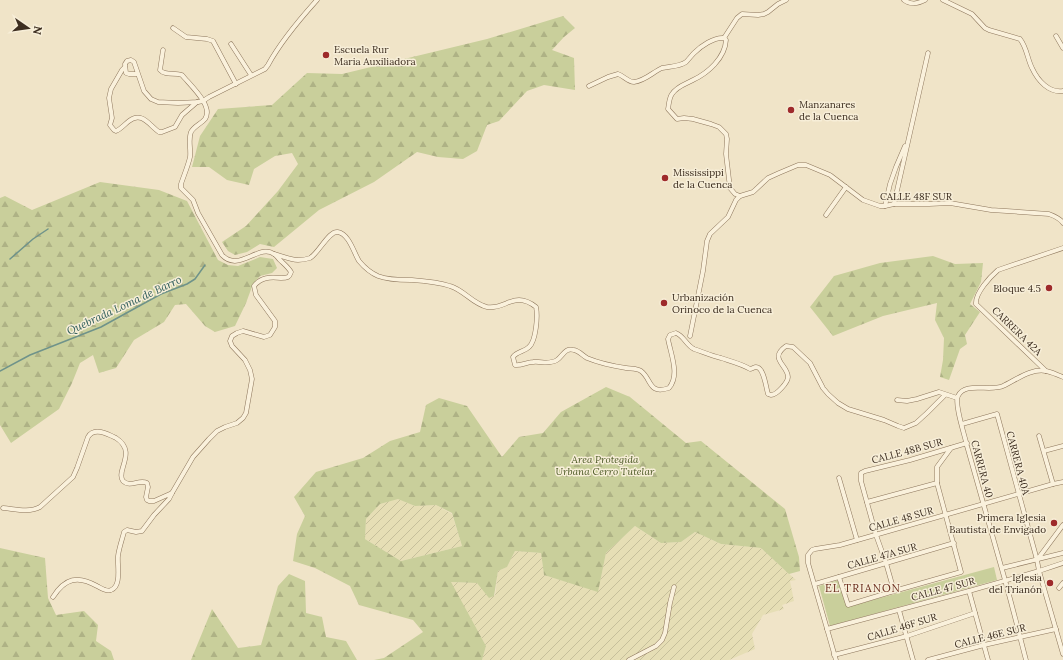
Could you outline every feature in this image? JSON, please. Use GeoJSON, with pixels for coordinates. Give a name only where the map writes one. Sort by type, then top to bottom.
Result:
{"type":"FeatureCollection","features":[{"type":"Feature","properties":{"kind":"street"},"geometry":{"type":"LineString","coordinates":[[198,102],[158,102],[151,99],[144,91],[134,62],[131,60],[127,61],[125,67],[111,89],[109,98],[112,118],[110,125],[116,131],[133,118],[137,117],[142,118],[159,132],[175,127],[182,115],[198,102],[265,69],[286,37],[317,0]]}},
{"type":"Feature","properties":{"kind":"street"},"geometry":{"type":"LineString","coordinates":[[589,86],[618,74],[633,82],[640,81],[661,69],[678,66],[684,63],[704,46],[720,38],[724,38],[737,18],[742,14],[764,14],[786,0]]}},
{"type":"Feature","properties":{"kind":"street"},"geometry":{"type":"LineString","coordinates":[[904,0],[912,4],[925,0]]}},
{"type":"Feature","properties":{"kind":"street"},"geometry":{"type":"LineString","coordinates":[[943,0],[972,14],[985,28],[1020,39],[1025,47],[1032,69],[1041,82],[1051,90],[1063,91]]}},
{"type":"Feature","properties":{"kind":"street"},"geometry":{"type":"LineString","coordinates":[[173,28],[186,37],[207,39],[212,41],[236,84]]}},
{"type":"Feature","properties":{"kind":"street"},"geometry":{"type":"LineString","coordinates":[[1056,36],[1063,48]]}},
{"type":"Feature","properties":{"kind":"street"},"geometry":{"type":"LineString","coordinates":[[690,336],[703,271],[707,241],[710,234],[728,217],[736,200],[740,196],[735,194],[730,188],[726,154],[726,134],[719,127],[706,122],[684,118],[677,119],[668,109],[672,93],[679,87],[694,80],[709,70],[717,62],[726,46],[726,40],[724,38]]}},
{"type":"Feature","properties":{"kind":"street"},"geometry":{"type":"LineString","coordinates":[[231,44],[251,75]]}},
{"type":"Feature","properties":{"kind":"street"},"geometry":{"type":"LineString","coordinates":[[163,50],[160,70],[166,73],[182,75],[203,100],[206,106],[206,118],[191,132],[190,155],[181,188],[193,200],[198,213],[226,260],[239,260],[265,251],[297,260],[310,258],[316,253],[331,234],[340,232],[350,244],[359,261],[366,269],[378,276],[448,285],[455,287],[483,306],[499,306],[510,301],[519,300],[530,302],[536,307],[538,314],[534,333],[531,344],[525,350],[515,354],[513,357],[515,365],[532,362],[550,363],[557,360],[565,351],[572,349],[601,363],[638,370],[645,376],[652,386],[663,390],[670,386],[674,379],[675,372],[668,339],[672,334],[676,333],[694,348],[750,369],[756,367],[758,368],[763,374],[766,389],[770,395],[773,395],[787,382],[788,374],[780,362],[779,355],[781,350],[786,346],[793,347],[810,363],[823,388],[838,403],[848,409],[884,420],[900,427],[908,427],[916,423],[945,395]]}},
{"type":"Feature","properties":{"kind":"street"},"geometry":{"type":"LineString","coordinates":[[894,204],[928,53]]}},
{"type":"Feature","properties":{"kind":"street"},"geometry":{"type":"LineString","coordinates":[[125,67],[126,73],[138,74]]}},
{"type":"Feature","properties":{"kind":"street"},"geometry":{"type":"LineString","coordinates":[[886,206],[890,184],[909,137]]}},
{"type":"Feature","properties":{"kind":"street","name":"CALLE 48F SUR"},"geometry":{"type":"LineString","coordinates":[[740,196],[753,192],[768,178],[798,165],[806,165],[830,176],[863,200],[880,206],[894,204],[950,203],[990,210],[1049,214],[1063,222]]}},
{"type":"Feature","properties":{"kind":"street"},"geometry":{"type":"LineString","coordinates":[[826,215],[846,187]]}},
{"type":"Feature","properties":{"kind":"street","name":"CARRERA 42A"},"geometry":{"type":"LineString","coordinates":[[1046,371],[976,304],[976,299],[978,294],[998,270],[1063,248]]}},
{"type":"Feature","properties":{"kind":"street"},"geometry":{"type":"LineString","coordinates":[[53,597],[58,589],[74,579],[86,580],[104,590],[113,590],[117,584],[118,554],[124,532],[127,530],[136,532],[142,531],[169,499],[193,457],[209,439],[217,431],[237,423],[243,418],[246,413],[252,379],[250,370],[245,360],[232,346],[230,341],[232,336],[243,331],[264,337],[270,335],[273,331],[275,321],[256,295],[254,286],[262,279],[269,277],[287,278],[290,275],[291,272],[289,268],[274,254]]}},
{"type":"Feature","properties":{"kind":"street"},"geometry":{"type":"LineString","coordinates":[[897,400],[912,400],[939,392],[957,398],[962,391],[968,388],[1002,387],[1030,373],[1038,371],[1046,371],[1063,377]]}},
{"type":"Feature","properties":{"kind":"street","name":"CARRERA 40"},"geometry":{"type":"LineString","coordinates":[[957,398],[958,410],[1026,660]]}},
{"type":"Feature","properties":{"kind":"street","name":"CARRERA 40A"},"geometry":{"type":"LineString","coordinates":[[962,424],[997,414],[1063,654]]}},
{"type":"Feature","properties":{"kind":"street"},"geometry":{"type":"LineString","coordinates":[[3,508],[35,510],[40,507],[73,477],[78,468],[88,437],[94,432],[101,432],[111,436],[121,442],[125,447],[126,455],[122,478],[123,481],[127,484],[141,481],[147,483],[147,500],[154,501],[172,493]]}},
{"type":"Feature","properties":{"kind":"street"},"geometry":{"type":"LineString","coordinates":[[1039,436],[1053,484]]}},
{"type":"Feature","properties":{"kind":"street","name":"CALLE 48B SUR"},"geometry":{"type":"LineString","coordinates":[[868,502],[862,481],[861,473],[863,471],[910,460],[967,443]]}},
{"type":"Feature","properties":{"kind":"street"},"geometry":{"type":"LineString","coordinates":[[1044,451],[1063,446]]}},
{"type":"Feature","properties":{"kind":"street"},"geometry":{"type":"LineString","coordinates":[[951,448],[937,467],[937,482],[954,543]]}},
{"type":"Feature","properties":{"kind":"street"},"geometry":{"type":"LineString","coordinates":[[839,478],[857,540]]}},
{"type":"Feature","properties":{"kind":"street"},"geometry":{"type":"LineString","coordinates":[[894,591],[876,535],[868,502],[937,482]]}},
{"type":"Feature","properties":{"kind":"street","name":"CALLE 48 SUR"},"geometry":{"type":"LineString","coordinates":[[815,584],[807,559],[812,550],[840,545],[983,503],[1063,482]]}},
{"type":"Feature","properties":{"kind":"street"},"geometry":{"type":"LineString","coordinates":[[1037,560],[1063,525]]}},
{"type":"Feature","properties":{"kind":"street","name":"CALLE 47A SUR"},"geometry":{"type":"LineString","coordinates":[[815,584],[954,543]]}},
{"type":"Feature","properties":{"kind":"street","name":"CALLE 47 SUR"},"geometry":{"type":"LineString","coordinates":[[839,577],[848,605],[961,572],[954,543]]}},
{"type":"Feature","properties":{"kind":"street"},"geometry":{"type":"LineString","coordinates":[[1002,568],[1063,553]]}},
{"type":"Feature","properties":{"kind":"street","name":"CALLE 47 SUR"},"geometry":{"type":"LineString","coordinates":[[827,629],[1005,581],[1063,563]]}},
{"type":"Feature","properties":{"kind":"street"},"geometry":{"type":"LineString","coordinates":[[1059,588],[1063,583]]}},
{"type":"Feature","properties":{"kind":"street"},"geometry":{"type":"LineString","coordinates":[[815,584],[835,658]]}},
{"type":"Feature","properties":{"kind":"street"},"geometry":{"type":"LineString","coordinates":[[629,660],[656,646],[662,640],[665,633],[674,587]]}},
{"type":"Feature","properties":{"kind":"street"},"geometry":{"type":"LineString","coordinates":[[969,591],[988,660]]}},
{"type":"Feature","properties":{"kind":"street"},"geometry":{"type":"LineString","coordinates":[[899,610],[913,660]]}},
{"type":"Feature","properties":{"kind":"street","name":"CALLE 46F SUR"},"geometry":{"type":"LineString","coordinates":[[835,658],[975,613]]}},
{"type":"Feature","properties":{"kind":"street","name":"CALLE 46E SUR"},"geometry":{"type":"LineString","coordinates":[[928,660],[984,645],[1056,629]]}},
{"type":"Feature","properties":{"kind":"street"},"geometry":{"type":"LineString","coordinates":[[949,654],[950,660]]}},
{"type":"Feature","properties":{"kind":"shaded area"},"geometry":{"type":"Polygon","coordinates":[[[398,498],[415,506],[436,505],[452,514],[462,546],[401,561],[365,539],[366,519],[380,504],[398,498]]]}},
{"type":"Feature","properties":{"kind":"shaded area"},"geometry":{"type":"Polygon","coordinates":[[[635,526],[661,543],[681,542],[695,532],[721,544],[761,548],[796,580],[790,581],[794,601],[782,605],[784,609],[763,615],[752,634],[755,649],[729,660],[482,660],[486,646],[450,582],[477,583],[495,596],[498,571],[507,567],[515,551],[541,553],[544,575],[598,591],[606,553],[635,526]]]}},
{"type":"Feature","properties":{"kind":"green space"},"geometry":{"type":"Polygon","coordinates":[[[563,16],[575,28],[552,50],[574,58],[575,90],[544,85],[527,91],[499,121],[487,125],[477,151],[463,159],[438,157],[417,152],[374,182],[319,210],[274,247],[260,244],[247,252],[235,255],[228,251],[222,242],[246,226],[278,191],[298,164],[292,153],[275,156],[254,169],[249,185],[227,180],[209,167],[192,167],[200,136],[218,109],[272,105],[307,73],[342,74],[487,39],[563,16]]]}},
{"type":"Feature","properties":{"kind":"green space"},"geometry":{"type":"Polygon","coordinates":[[[100,182],[159,190],[187,201],[218,260],[228,265],[238,266],[260,257],[273,259],[277,268],[272,273],[260,276],[253,284],[235,326],[215,332],[205,326],[186,304],[175,305],[164,322],[134,340],[116,368],[99,373],[93,355],[80,363],[59,409],[11,443],[0,425],[0,198],[5,196],[32,210],[100,182]]]}},
{"type":"Feature","properties":{"kind":"green space"},"geometry":{"type":"Polygon","coordinates":[[[933,256],[955,264],[983,263],[981,282],[970,304],[980,312],[965,335],[967,344],[960,349],[949,380],[940,377],[943,360],[944,338],[935,320],[937,303],[883,316],[833,336],[810,307],[834,276],[880,263],[933,256]]]}},
{"type":"Feature","properties":{"kind":"green space","name":"Area Protegida Urbana Cerro Tutelar"},"geometry":{"type":"Polygon","coordinates":[[[606,387],[630,397],[686,443],[701,441],[785,509],[799,557],[800,571],[789,574],[761,548],[721,544],[695,532],[681,542],[661,543],[635,526],[606,553],[598,592],[544,575],[541,553],[515,551],[507,567],[498,571],[494,596],[489,598],[477,583],[451,582],[486,646],[482,660],[374,660],[384,658],[423,632],[413,620],[359,605],[350,586],[315,568],[293,561],[297,534],[305,516],[294,497],[316,472],[363,458],[390,441],[420,432],[426,405],[439,398],[467,406],[502,457],[519,437],[543,433],[561,412],[606,387]],[[398,499],[380,504],[366,519],[365,539],[401,561],[462,546],[452,513],[436,505],[415,506],[398,499]]]}},
{"type":"Feature","properties":{"kind":"green space"},"geometry":{"type":"Polygon","coordinates":[[[0,548],[45,558],[48,598],[56,615],[84,611],[98,625],[96,641],[111,651],[114,660],[0,660],[0,548]]]}},
{"type":"Feature","properties":{"kind":"green space"},"geometry":{"type":"Polygon","coordinates":[[[994,567],[997,580],[830,626],[819,586],[839,580],[847,607],[994,567]]]}},
{"type":"Feature","properties":{"kind":"green space"},"geometry":{"type":"Polygon","coordinates":[[[289,574],[305,581],[306,613],[322,617],[326,637],[346,641],[357,660],[191,660],[212,609],[238,648],[261,645],[278,586],[289,574]]]}},
{"type":"Feature","properties":{"kind":"waterway"},"geometry":{"type":"LineString","coordinates":[[10,259],[33,239],[48,229]]}},
{"type":"Feature","properties":{"kind":"waterway","name":"Quebrada Loma de Barro"},"geometry":{"type":"LineString","coordinates":[[0,371],[30,355],[101,327],[161,294],[187,284],[195,279],[205,265]]}},
{"type":"Feature","properties":{"kind":"place","name":"Escuela Rur Maria Auxiliadora"},"geometry":{"type":"Point","coordinates":[326,55]}},
{"type":"Feature","properties":{"kind":"place","name":"Manzanares de la Cuenca"},"geometry":{"type":"Point","coordinates":[791,110]}},
{"type":"Feature","properties":{"kind":"place","name":"Mississippi de la Cuenca"},"geometry":{"type":"Point","coordinates":[665,178]}},
{"type":"Feature","properties":{"kind":"place","name":"Bloque 4.5"},"geometry":{"type":"Point","coordinates":[1049,288]}},
{"type":"Feature","properties":{"kind":"place","name":"Urbanización Orinoco de la Cuenca"},"geometry":{"type":"Point","coordinates":[664,303]}},
{"type":"Feature","properties":{"kind":"place","name":"Primera Iglesia Bautista de Envigado"},"geometry":{"type":"Point","coordinates":[1054,523]}},
{"type":"Feature","properties":{"kind":"place","name":"Iglesia del Trianón"},"geometry":{"type":"Point","coordinates":[1050,583]}},
{"type":"Feature","properties":{"kind":"district","name":"EL TRIANON"},"geometry":{"type":"Point","coordinates":[863,588]}}]}
